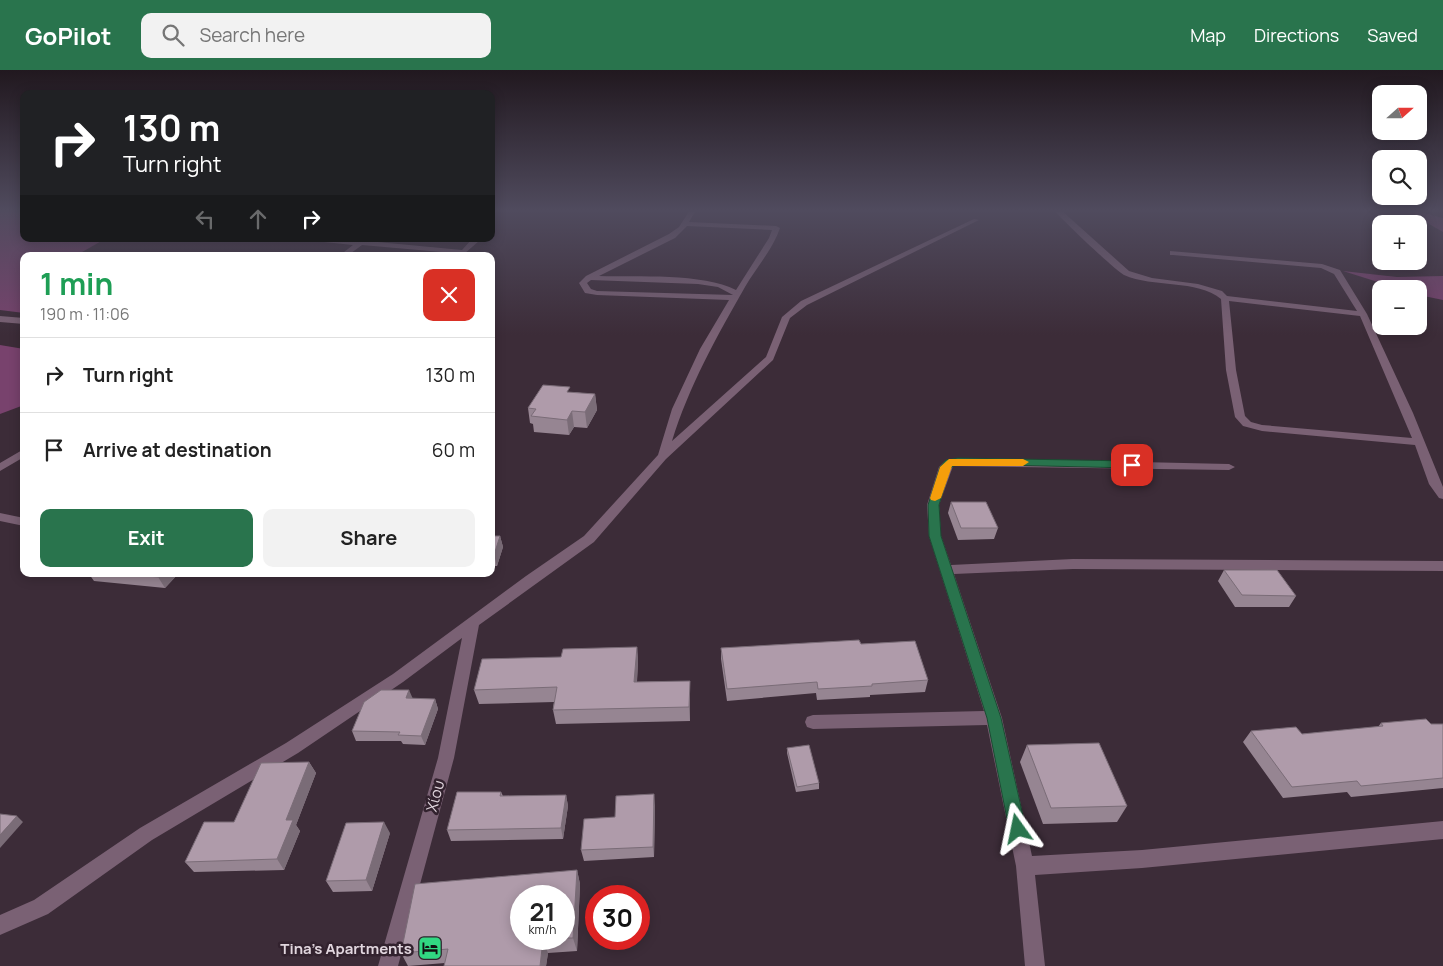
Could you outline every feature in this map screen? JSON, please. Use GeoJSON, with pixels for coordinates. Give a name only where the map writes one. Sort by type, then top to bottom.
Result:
{"type":"FeatureCollection","features":[{"type":"Feature","properties":{"kind":"street"},"geometry":{"type":"LineString","coordinates":[[641,252],[589,278],[583,283],[588,291],[597,293],[737,296]]}},
{"type":"Feature","properties":{"kind":"street"},"geometry":{"type":"LineString","coordinates":[[662,457],[678,409],[705,349],[764,252]]}},
{"type":"Feature","properties":{"kind":"street"},"geometry":{"type":"LineString","coordinates":[[0,925],[41,907],[146,834],[292,748],[398,678],[589,539],[662,457],[770,358],[786,317],[804,303],[910,252]]}},
{"type":"Feature","properties":{"kind":"street"},"geometry":{"type":"LineString","coordinates":[[1104,252],[1126,272],[1151,280],[1198,286],[1225,298],[1363,314]]}},
{"type":"Feature","properties":{"kind":"street"},"geometry":{"type":"LineString","coordinates":[[1173,253],[1332,268],[1337,272],[1363,314],[1408,413],[1435,484],[1443,495]]}},
{"type":"Feature","properties":{"kind":"street"},"geometry":{"type":"LineString","coordinates":[[589,278],[698,282],[720,285],[737,296]]}},
{"type":"Feature","properties":{"kind":"street"},"geometry":{"type":"LineString","coordinates":[[1225,298],[1231,370],[1242,421],[1262,428],[1418,442]]}},
{"type":"Feature","properties":{"kind":"street"},"geometry":{"type":"LineString","coordinates":[[0,319],[20,321]]}},
{"type":"Feature","properties":{"kind":"street"},"geometry":{"type":"LineString","coordinates":[[0,468],[20,455]]}},
{"type":"Feature","properties":{"kind":"street"},"geometry":{"type":"LineString","coordinates":[[1035,966],[1026,866],[994,718],[970,649],[948,570],[935,536],[933,505],[945,467],[949,462],[1229,467]]}},
{"type":"Feature","properties":{"kind":"street"},"geometry":{"type":"LineString","coordinates":[[0,517],[20,521]]}},
{"type":"Feature","properties":{"kind":"street"},"geometry":{"type":"LineString","coordinates":[[948,570],[1073,564],[1443,566]]}},
{"type":"Feature","properties":{"kind":"street","name":"Χίου"},"geometry":{"type":"LineString","coordinates":[[388,966],[446,758],[472,623]]}},
{"type":"Feature","properties":{"kind":"street"},"geometry":{"type":"LineString","coordinates":[[813,722],[994,718]]}},
{"type":"Feature","properties":{"kind":"street"},"geometry":{"type":"LineString","coordinates":[[1026,866],[1142,859],[1443,830]]}},
{"type":"Feature","properties":{"kind":"shaded area"},"geometry":{"type":"Polygon","coordinates":[[[0,252],[82,252],[20,252],[20,312],[0,310],[0,252]]]}},
{"type":"Feature","properties":{"kind":"shaded area"},"geometry":{"type":"Polygon","coordinates":[[[1343,271],[1397,277],[1443,276],[1443,300],[1427,297],[1427,280],[1372,280],[1343,271]]]}},
{"type":"Feature","properties":{"kind":"shaded area"},"geometry":{"type":"Polygon","coordinates":[[[0,345],[20,348],[20,406],[0,414],[0,345]]]}},
{"type":"Feature","properties":{"kind":"building"},"geometry":{"type":"Polygon","coordinates":[[[543,385],[570,387],[567,392],[595,394],[585,412],[572,411],[567,420],[531,416],[536,409],[528,408],[543,385]]]}},
{"type":"Feature","properties":{"kind":"building"},"geometry":{"type":"Polygon","coordinates":[[[951,502],[986,502],[998,528],[961,528],[951,502]]]}},
{"type":"Feature","properties":{"kind":"building"},"geometry":{"type":"Polygon","coordinates":[[[495,536],[500,536],[495,552],[495,536]]]}},
{"type":"Feature","properties":{"kind":"building"},"geometry":{"type":"Polygon","coordinates":[[[1224,570],[1277,570],[1296,596],[1242,595],[1224,570]]]}},
{"type":"Feature","properties":{"kind":"building"},"geometry":{"type":"Polygon","coordinates":[[[859,640],[861,644],[915,641],[928,680],[818,689],[817,682],[727,689],[721,648],[859,640]]]}},
{"type":"Feature","properties":{"kind":"building"},"geometry":{"type":"Polygon","coordinates":[[[637,647],[634,682],[690,681],[689,707],[553,710],[557,687],[474,690],[482,659],[561,657],[563,649],[637,647]]]}},
{"type":"Feature","properties":{"kind":"building"},"geometry":{"type":"Polygon","coordinates":[[[381,690],[409,690],[406,698],[435,699],[421,736],[398,735],[400,732],[352,731],[364,702],[381,690]]]}},
{"type":"Feature","properties":{"kind":"building"},"geometry":{"type":"Polygon","coordinates":[[[1426,719],[1431,724],[1443,724],[1443,778],[1361,786],[1357,781],[1292,787],[1251,731],[1296,727],[1302,734],[1383,726],[1381,723],[1426,719]]]}},
{"type":"Feature","properties":{"kind":"building"},"geometry":{"type":"Polygon","coordinates":[[[1099,743],[1127,806],[1051,808],[1027,745],[1099,743]]]}},
{"type":"Feature","properties":{"kind":"building"},"geometry":{"type":"Polygon","coordinates":[[[809,745],[819,783],[797,787],[787,748],[809,745]]]}},
{"type":"Feature","properties":{"kind":"building"},"geometry":{"type":"Polygon","coordinates":[[[309,762],[286,820],[293,820],[277,859],[185,862],[204,822],[234,822],[261,763],[309,762]]]}},
{"type":"Feature","properties":{"kind":"building"},"geometry":{"type":"Polygon","coordinates":[[[457,792],[501,792],[500,796],[566,795],[561,828],[447,830],[457,792]]]}},
{"type":"Feature","properties":{"kind":"building"},"geometry":{"type":"Polygon","coordinates":[[[654,794],[653,847],[581,850],[584,819],[615,817],[616,796],[654,794]]]}},
{"type":"Feature","properties":{"kind":"building"},"geometry":{"type":"Polygon","coordinates":[[[0,814],[17,816],[0,835],[0,814]]]}},
{"type":"Feature","properties":{"kind":"building"},"geometry":{"type":"Polygon","coordinates":[[[384,822],[366,880],[326,881],[346,823],[384,822]]]}},
{"type":"Feature","properties":{"kind":"building"},"geometry":{"type":"Polygon","coordinates":[[[577,870],[575,904],[575,885],[510,885],[510,950],[542,950],[540,966],[444,966],[448,949],[401,953],[415,884],[577,870]]]}},
{"type":"Feature","properties":{"kind":"slow traffic"},"geometry":{"type":"LineString","coordinates":[[935,498],[946,464],[949,462],[1023,462]]}},
{"type":"Feature","properties":{"kind":"place","name":"Tina's Apartments"},"geometry":{"type":"Point","coordinates":[430,948]}},
{"type":"Feature","properties":{"kind":"route"},"geometry":{"type":"LineString","coordinates":[[1018,829],[994,718],[970,649],[948,570],[935,536],[933,505],[946,464],[953,461],[1132,465]]}}]}
